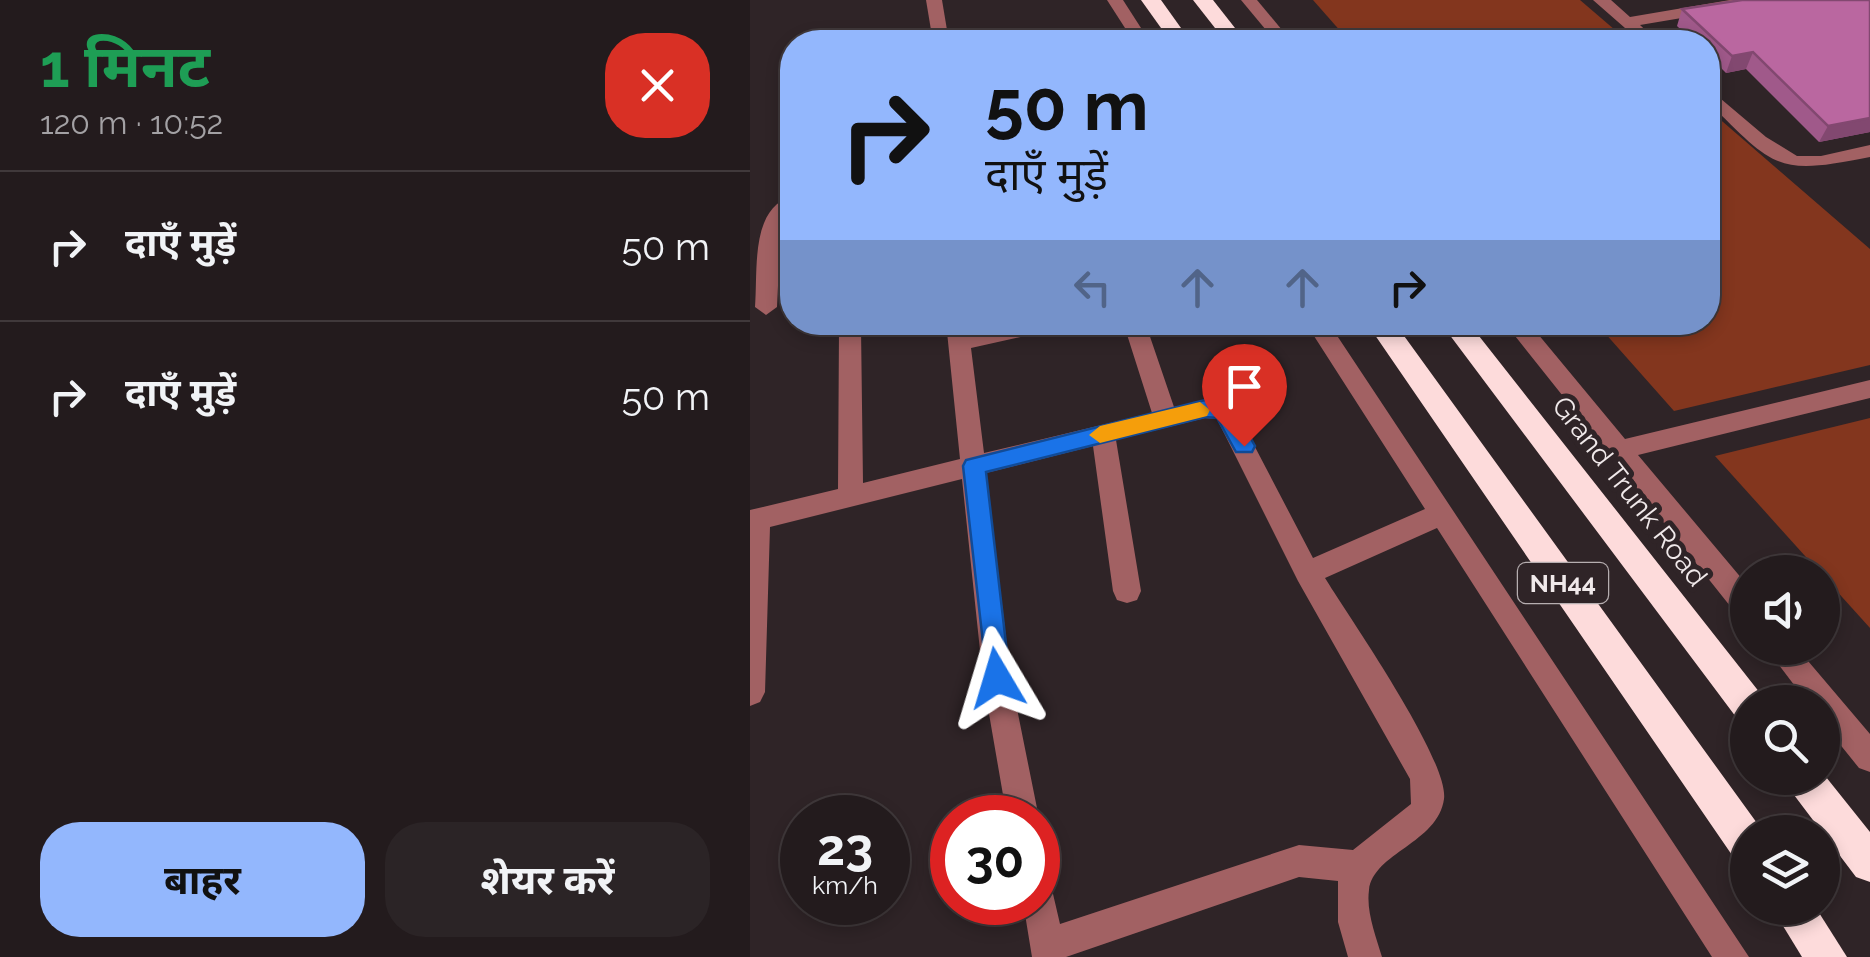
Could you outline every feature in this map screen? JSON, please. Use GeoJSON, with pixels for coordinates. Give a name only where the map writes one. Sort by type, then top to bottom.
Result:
{"type":"FeatureCollection","features":[{"type":"Feature","properties":{"kind":"highway"},"geometry":{"type":"LineString","coordinates":[[1151,0],[1172,30]]}},
{"type":"Feature","properties":{"kind":"highway"},"geometry":{"type":"LineString","coordinates":[[1204,0],[1227,30]]}},
{"type":"Feature","properties":{"kind":"highway","name":"NH44"},"geometry":{"type":"LineString","coordinates":[[1388,335],[1730,819]]}},
{"type":"Feature","properties":{"kind":"highway","name":"Grand Trunk Road"},"geometry":{"type":"LineString","coordinates":[[1462,335],[1733,685]]}},
{"type":"Feature","properties":{"kind":"highway"},"geometry":{"type":"LineString","coordinates":[[1817,795],[1870,863]]}},
{"type":"Feature","properties":{"kind":"highway"},"geometry":{"type":"LineString","coordinates":[[1804,925],[1827,957]]}},
{"type":"Feature","properties":{"kind":"street"},"geometry":{"type":"LineString","coordinates":[[934,0],[939,30]]}},
{"type":"Feature","properties":{"kind":"street"},"geometry":{"type":"LineString","coordinates":[[1115,0],[1134,30]]}},
{"type":"Feature","properties":{"kind":"street"},"geometry":{"type":"LineString","coordinates":[[1249,0],[1274,30]]}},
{"type":"Feature","properties":{"kind":"street"},"geometry":{"type":"LineString","coordinates":[[1601,0],[1636,30]]}},
{"type":"Feature","properties":{"kind":"street"},"geometry":{"type":"LineString","coordinates":[[1627,22],[1758,0]]}},
{"type":"Feature","properties":{"kind":"street"},"geometry":{"type":"LineString","coordinates":[[1720,104],[1769,148],[1793,161],[1822,160],[1870,150]]}},
{"type":"Feature","properties":{"kind":"street"},"geometry":{"type":"LineString","coordinates":[[766,307],[772,222],[780,210]]}},
{"type":"Feature","properties":{"kind":"street"},"geometry":{"type":"LineString","coordinates":[[850,335],[851,499]]}},
{"type":"Feature","properties":{"kind":"street"},"geometry":{"type":"LineString","coordinates":[[958,335],[997,678],[1019,795]]}},
{"type":"Feature","properties":{"kind":"street"},"geometry":{"type":"LineString","coordinates":[[1138,335],[1166,418]]}},
{"type":"Feature","properties":{"kind":"street"},"geometry":{"type":"LineString","coordinates":[[1324,335],[1732,957]]}},
{"type":"Feature","properties":{"kind":"street"},"geometry":{"type":"LineString","coordinates":[[1526,335],[1730,585]]}},
{"type":"Feature","properties":{"kind":"street"},"geometry":{"type":"LineString","coordinates":[[1619,450],[1870,388]]}},
{"type":"Feature","properties":{"kind":"street"},"geometry":{"type":"LineString","coordinates":[[750,692],[754,521],[1205,408],[1224,410],[1308,573],[1392,712],[1425,776],[1430,797],[1424,814],[1358,866],[1352,892],[1365,957]]}},
{"type":"Feature","properties":{"kind":"street"},"geometry":{"type":"LineString","coordinates":[[1103,434],[1127,591]]}},
{"type":"Feature","properties":{"kind":"street"},"geometry":{"type":"LineString","coordinates":[[1308,573],[1441,514]]}},
{"type":"Feature","properties":{"kind":"street"},"geometry":{"type":"LineString","coordinates":[[1794,665],[1870,757]]}},
{"type":"Feature","properties":{"kind":"street"},"geometry":{"type":"LineString","coordinates":[[1043,925],[1048,951],[1299,861],[1358,866]]}},
{"type":"Feature","properties":{"kind":"shaded area"},"geometry":{"type":"Polygon","coordinates":[[[1313,0],[1580,0],[1615,30],[1339,30],[1313,0]]]}},
{"type":"Feature","properties":{"kind":"shaded area"},"geometry":{"type":"Polygon","coordinates":[[[1720,119],[1870,249],[1870,365],[1674,411],[1607,335],[1720,335],[1720,119]]]}},
{"type":"Feature","properties":{"kind":"shaded area"},"geometry":{"type":"Polygon","coordinates":[[[1870,418],[1870,628],[1840,595],[1840,555],[1804,555],[1715,456],[1870,418]]]}},
{"type":"Feature","properties":{"kind":"building"},"geometry":{"type":"Polygon","coordinates":[[[1742,0],[1870,0],[1870,118],[1828,126],[1753,52],[1732,56],[1720,45],[1720,30],[1704,30],[1682,9],[1742,0]]]}},
{"type":"Feature","properties":{"kind":"slow traffic"},"geometry":{"type":"LineString","coordinates":[[1100,435],[1200,410]]}},
{"type":"Feature","properties":{"kind":"route"},"geometry":{"type":"LineString","coordinates":[[997,678],[974,466],[1205,408],[1224,410],[1244,446]]}}]}
